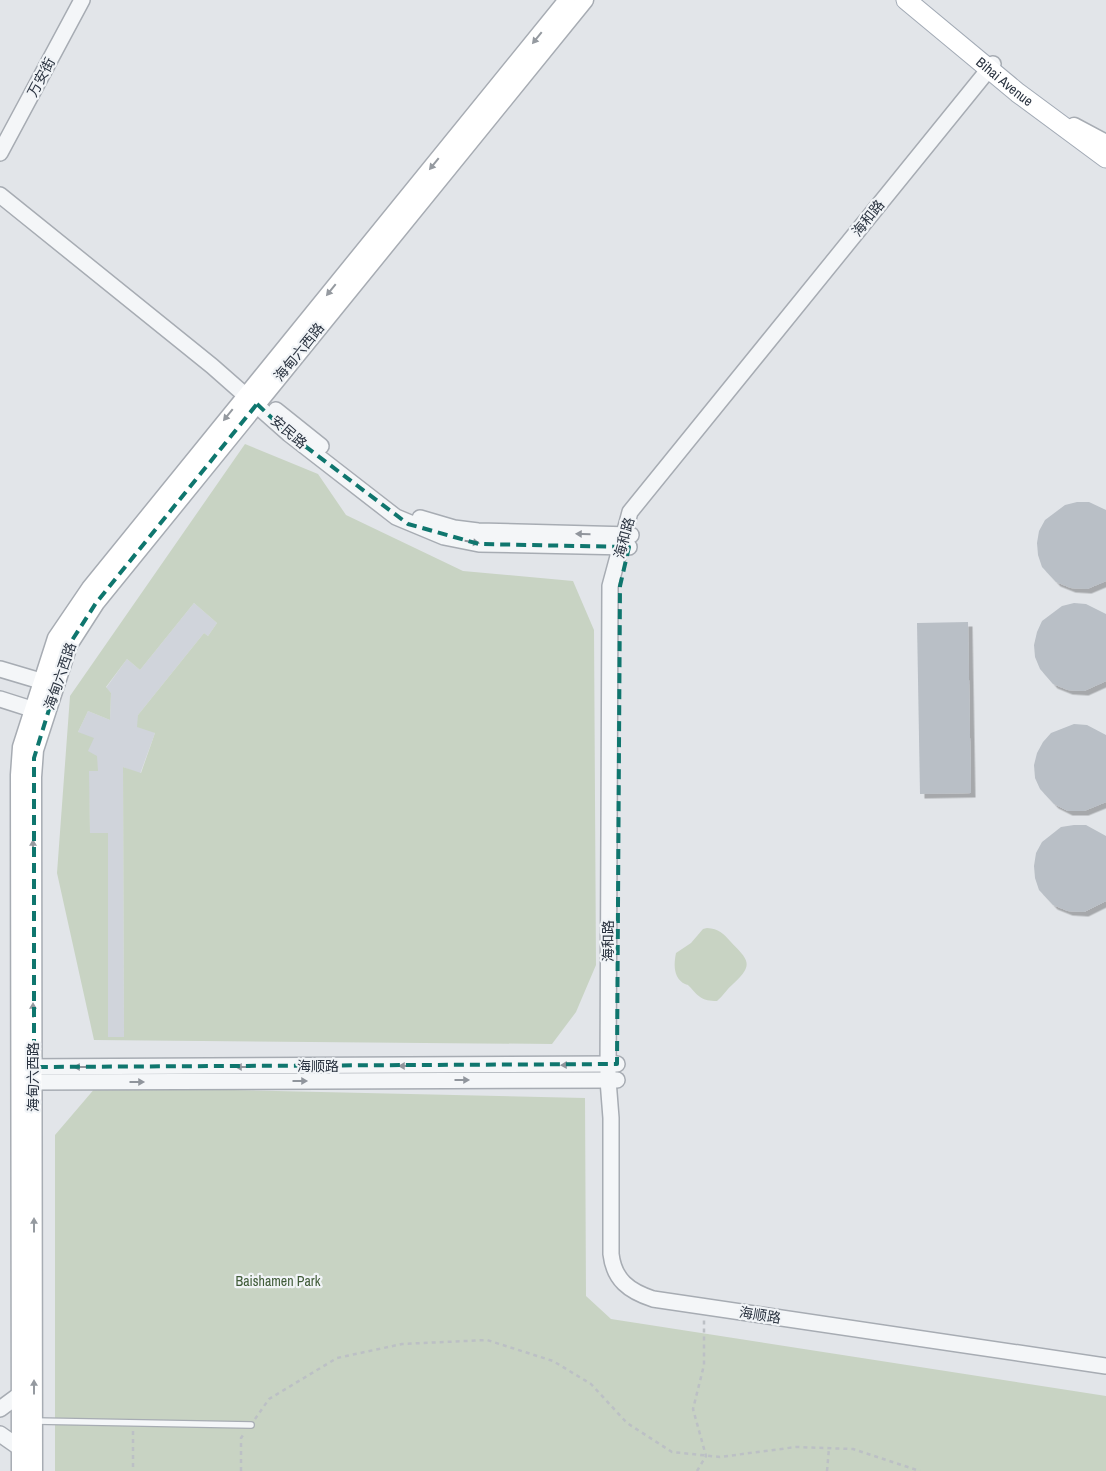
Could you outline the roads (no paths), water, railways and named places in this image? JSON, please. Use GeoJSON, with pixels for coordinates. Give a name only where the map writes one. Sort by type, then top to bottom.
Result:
{"type":"FeatureCollection","features":[{"type":"Feature","properties":{"kind":"main road","name":"海甸六西路"},"geometry":{"type":"LineString","coordinates":[[253,397],[567,0]]}},
{"type":"Feature","properties":{"kind":"main road","name":"海甸六西路"},"geometry":{"type":"LineString","coordinates":[[34,1471],[27,1421],[26,1075],[19,775],[22,747],[40,712],[49,683],[56,638],[79,603],[585,0]]}},
{"type":"Feature","properties":{"kind":"main road","name":"Bihai Avenue"},"geometry":{"type":"LineString","coordinates":[[906,0],[1106,158]]}},
{"type":"Feature","properties":{"kind":"main road","name":"Bihai Avenue"},"geometry":{"type":"LineString","coordinates":[[917,0],[993,69],[1106,150]]}},
{"type":"Feature","properties":{"kind":"main road"},"geometry":{"type":"LineString","coordinates":[[1074,126],[1106,143]]}},
{"type":"Feature","properties":{"kind":"main road","name":"海甸六西路"},"geometry":{"type":"LineString","coordinates":[[20,1471],[20,1448],[27,1421],[19,1395],[26,1075]]}},
{"type":"Feature","properties":{"kind":"street","name":"万安街"},"geometry":{"type":"LineString","coordinates":[[0,144],[76,0]]}},
{"type":"Feature","properties":{"kind":"street","name":"万安街"},"geometry":{"type":"LineString","coordinates":[[0,153],[82,0]]}},
{"type":"Feature","properties":{"kind":"street","name":"海和路"},"geometry":{"type":"LineString","coordinates":[[612,1080],[610,586],[627,541],[630,512],[993,69]]}},
{"type":"Feature","properties":{"kind":"street","name":"安民路"},"geometry":{"type":"LineString","coordinates":[[0,188],[253,397],[289,434],[381,507],[408,524],[444,536],[478,544],[627,541]]}},
{"type":"Feature","properties":{"kind":"street","name":"安民路"},"geometry":{"type":"LineString","coordinates":[[0,195],[253,397]]}},
{"type":"Feature","properties":{"kind":"street"},"geometry":{"type":"LineString","coordinates":[[0,669],[49,683]]}},
{"type":"Feature","properties":{"kind":"street"},"geometry":{"type":"LineString","coordinates":[[0,699],[40,712]]}},
{"type":"Feature","properties":{"kind":"street","name":"海顺路"},"geometry":{"type":"LineString","coordinates":[[26,1075],[612,1064]]}},
{"type":"Feature","properties":{"kind":"street","name":"海顺路"},"geometry":{"type":"LineString","coordinates":[[26,1075],[612,1080]]}},
{"type":"Feature","properties":{"kind":"street","name":"海顺路"},"geometry":{"type":"LineString","coordinates":[[612,1080],[617,1246],[622,1269],[636,1284],[655,1291],[729,1303],[1106,1359]]}},
{"type":"Feature","properties":{"kind":"street","name":"海顺路"},"geometry":{"type":"LineString","coordinates":[[612,1080],[612,1262],[618,1277],[634,1292],[653,1299],[1106,1366]]}},
{"type":"Feature","properties":{"kind":"street"},"geometry":{"type":"LineString","coordinates":[[0,1410],[19,1395]]}},
{"type":"Feature","properties":{"kind":"street"},"geometry":{"type":"LineString","coordinates":[[0,1434],[20,1448]]}},
{"type":"Feature","properties":{"kind":"lane"},"geometry":{"type":"LineString","coordinates":[[27,1421],[251,1425]]}},
{"type":"Feature","properties":{"kind":"park label","name":"Baishamen Park"},"geometry":{"type":"Point","coordinates":[278,1281]}}]}
